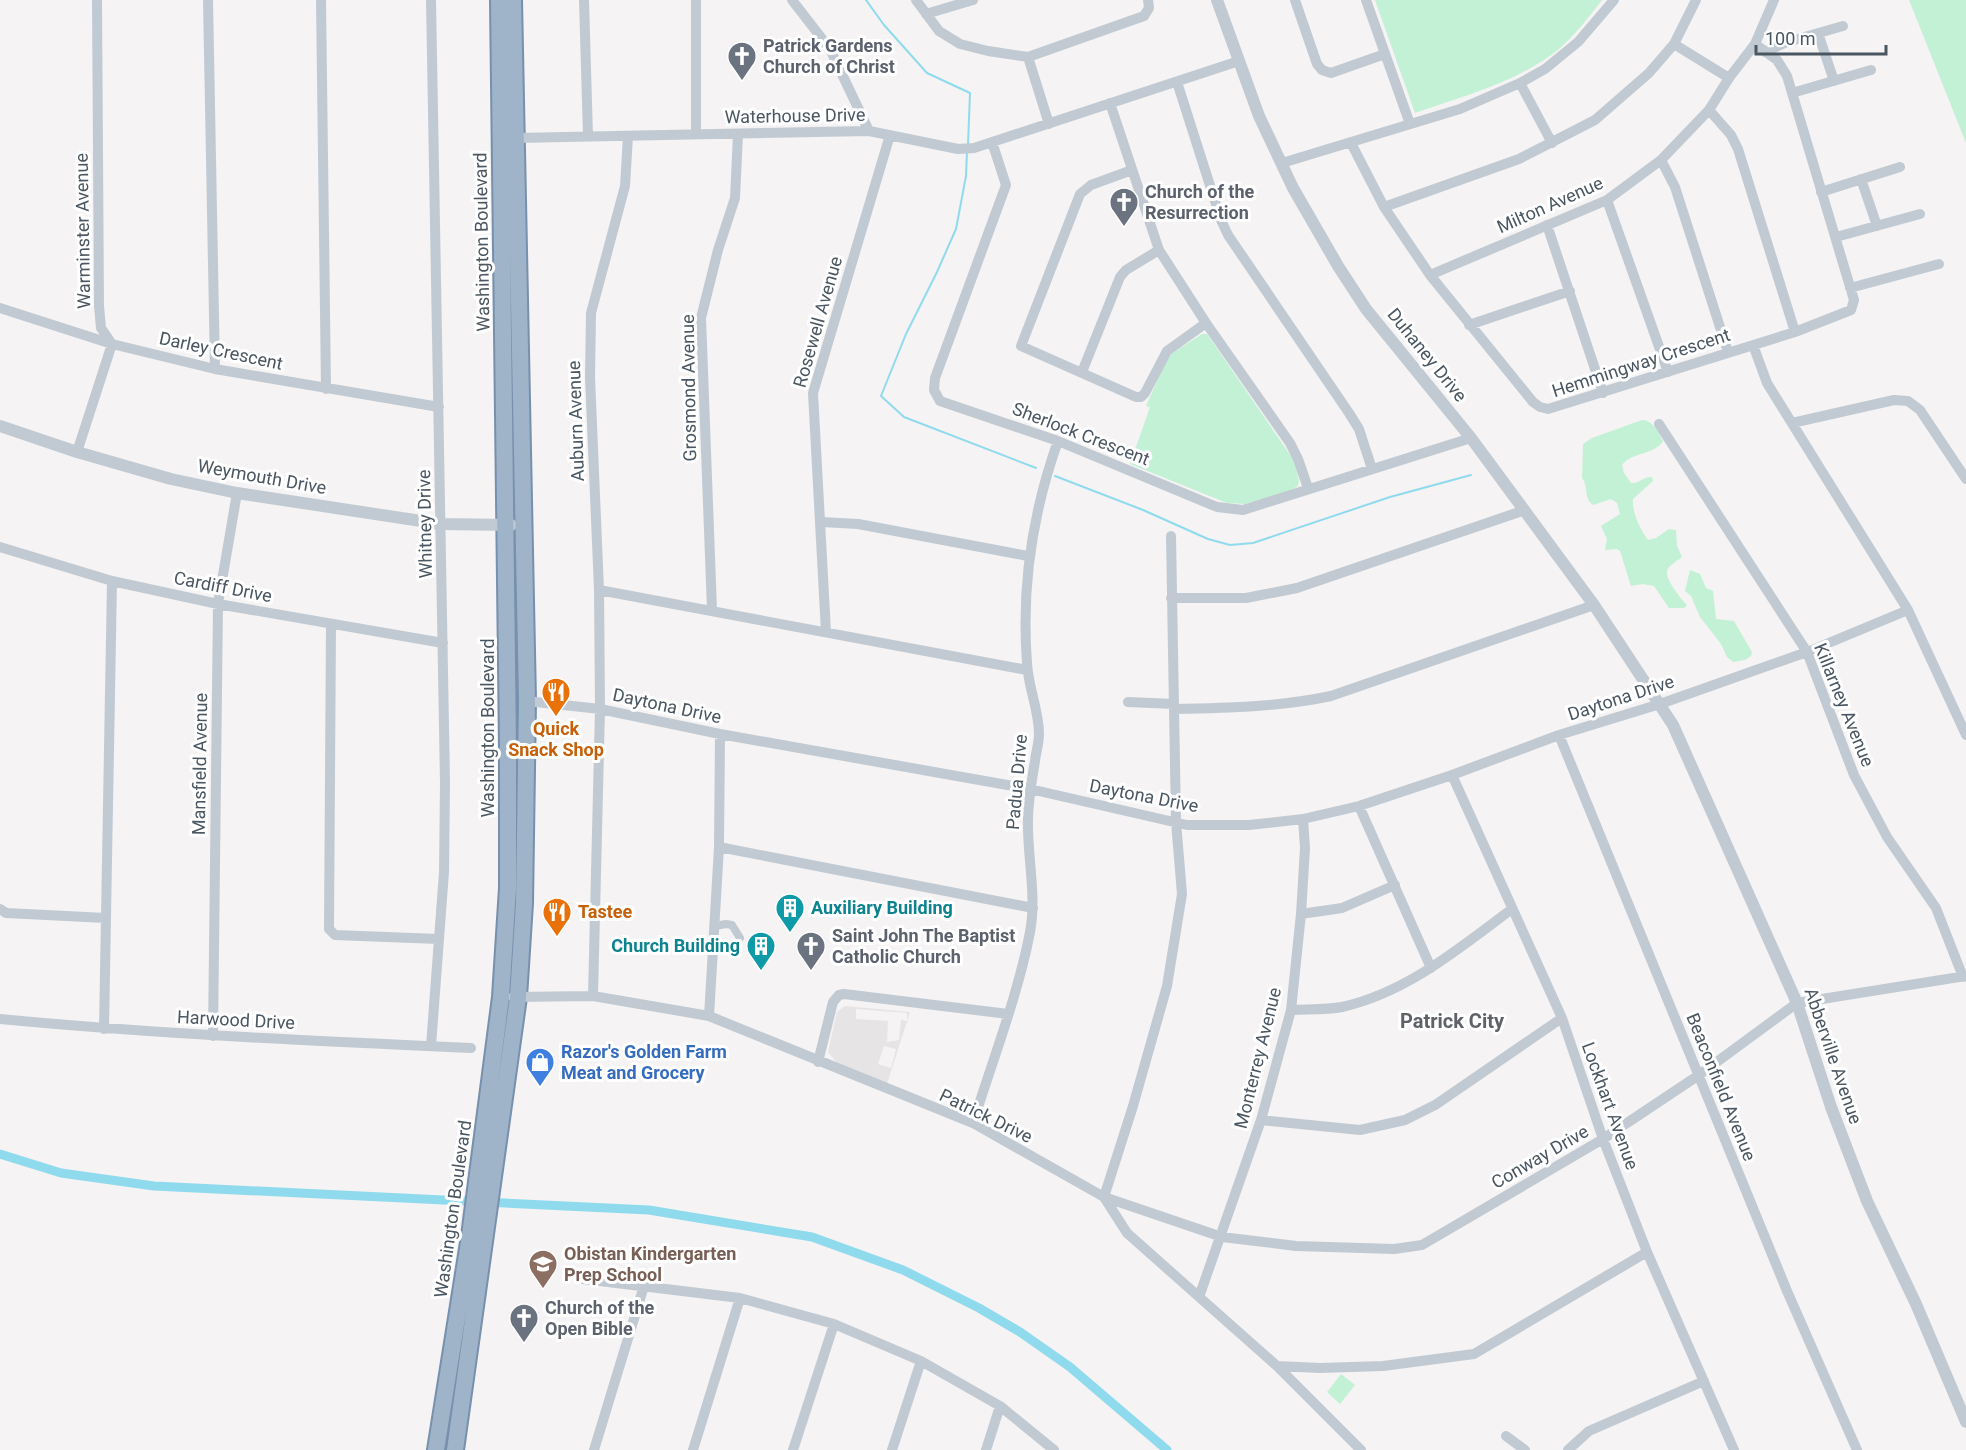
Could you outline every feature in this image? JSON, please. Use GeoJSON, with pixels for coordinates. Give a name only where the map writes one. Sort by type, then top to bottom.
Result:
{"type":"FeatureCollection","features":[{"type":"Feature","properties":{"kind":"highway","name":"Washington Boulevard"},"geometry":{"type":"LineString","coordinates":[[436,1450],[478,1237],[494,1180],[509,997],[499,0]]}},
{"type":"Feature","properties":{"kind":"highway","name":"Washington Boulevard"},"geometry":{"type":"LineString","coordinates":[[455,1450],[478,1237],[477,1179],[524,903],[527,702],[513,0]]}},
{"type":"Feature","properties":{"kind":"street","name":"Warminster Avenue"},"geometry":{"type":"LineString","coordinates":[[97,0],[99,306],[101,327],[112,344]]}},
{"type":"Feature","properties":{"kind":"street"},"geometry":{"type":"LineString","coordinates":[[208,0],[215,369]]}},
{"type":"Feature","properties":{"kind":"street"},"geometry":{"type":"LineString","coordinates":[[321,0],[326,388]]}},
{"type":"Feature","properties":{"kind":"street","name":"Whitney Drive"},"geometry":{"type":"LineString","coordinates":[[431,1046],[444,872],[445,817],[432,0]]}},
{"type":"Feature","properties":{"kind":"street"},"geometry":{"type":"LineString","coordinates":[[584,0],[588,136]]}},
{"type":"Feature","properties":{"kind":"street"},"geometry":{"type":"LineString","coordinates":[[696,0],[696,133]]}},
{"type":"Feature","properties":{"kind":"street"},"geometry":{"type":"LineString","coordinates":[[792,0],[830,49],[869,131]]}},
{"type":"Feature","properties":{"kind":"street"},"geometry":{"type":"LineString","coordinates":[[916,0],[939,31],[960,44],[1028,57],[1144,16],[1149,8],[1148,0]]}},
{"type":"Feature","properties":{"kind":"street"},"geometry":{"type":"LineString","coordinates":[[926,14],[973,0]]}},
{"type":"Feature","properties":{"kind":"street","name":"Duhaney Drive"},"geometry":{"type":"LineString","coordinates":[[1217,0],[1259,116],[1293,188],[1366,309],[1471,438],[1525,510],[1594,605],[1660,704]]}},
{"type":"Feature","properties":{"kind":"street"},"geometry":{"type":"LineString","coordinates":[[1296,0],[1317,64],[1322,70],[1331,73],[1385,54]]}},
{"type":"Feature","properties":{"kind":"street"},"geometry":{"type":"LineString","coordinates":[[1366,0],[1410,124]]}},
{"type":"Feature","properties":{"kind":"street"},"geometry":{"type":"LineString","coordinates":[[1282,163],[1460,109],[1520,83],[1545,69],[1578,42],[1614,0]]}},
{"type":"Feature","properties":{"kind":"street"},"geometry":{"type":"LineString","coordinates":[[1384,207],[1490,170],[1552,143],[1595,120],[1649,73],[1674,44],[1696,0]]}},
{"type":"Feature","properties":{"kind":"street","name":"Milton Avenue"},"geometry":{"type":"LineString","coordinates":[[1430,275],[1607,200],[1661,160],[1709,110],[1729,78],[1755,45],[1774,0]]}},
{"type":"Feature","properties":{"kind":"street"},"geometry":{"type":"LineString","coordinates":[[1765,52],[1787,42],[1843,26]]}},
{"type":"Feature","properties":{"kind":"street"},"geometry":{"type":"LineString","coordinates":[[1818,33],[1834,81]]}},
{"type":"Feature","properties":{"kind":"street"},"geometry":{"type":"LineString","coordinates":[[1674,44],[1729,78]]}},
{"type":"Feature","properties":{"kind":"street"},"geometry":{"type":"LineString","coordinates":[[1755,45],[1777,60],[1782,67],[1792,93],[1850,288],[1939,264]]}},
{"type":"Feature","properties":{"kind":"street"},"geometry":{"type":"LineString","coordinates":[[1028,57],[1049,124]]}},
{"type":"Feature","properties":{"kind":"street","name":"Waterhouse Drive"},"geometry":{"type":"LineString","coordinates":[[516,138],[869,131],[958,149],[974,148],[1239,61]]}},
{"type":"Feature","properties":{"kind":"street"},"geometry":{"type":"LineString","coordinates":[[1792,93],[1871,70]]}},
{"type":"Feature","properties":{"kind":"street"},"geometry":{"type":"LineString","coordinates":[[1177,82],[1221,220],[1228,235],[1359,429],[1372,470]]}},
{"type":"Feature","properties":{"kind":"street"},"geometry":{"type":"LineString","coordinates":[[1520,83],[1552,143]]}},
{"type":"Feature","properties":{"kind":"street"},"geometry":{"type":"LineString","coordinates":[[1110,103],[1159,250],[1206,323],[1290,443],[1308,488]]}},
{"type":"Feature","properties":{"kind":"street"},"geometry":{"type":"LineString","coordinates":[[1709,110],[1731,135],[1738,149],[1795,332]]}},
{"type":"Feature","properties":{"kind":"street","name":"Grosmond Avenue"},"geometry":{"type":"LineString","coordinates":[[712,610],[700,318],[735,198],[738,134]]}},
{"type":"Feature","properties":{"kind":"street","name":"Rosewell Avenue"},"geometry":{"type":"LineString","coordinates":[[826,632],[813,393],[890,135]]}},
{"type":"Feature","properties":{"kind":"street","name":"Auburn Avenue"},"geometry":{"type":"LineString","coordinates":[[593,996],[600,709],[599,590],[590,378],[591,313],[625,186],[628,136]]}},
{"type":"Feature","properties":{"kind":"street","name":"Sherlock Crescent"},"geometry":{"type":"LineString","coordinates":[[992,142],[1006,185],[935,378],[934,390],[940,401],[1059,441],[1217,507],[1243,510],[1471,438]]}},
{"type":"Feature","properties":{"kind":"street","name":"Hemmingway Crescent"},"geometry":{"type":"LineString","coordinates":[[1351,143],[1384,207],[1430,275],[1469,325],[1540,407],[1548,410],[1795,332],[1851,310],[1854,305],[1850,288]]}},
{"type":"Feature","properties":{"kind":"street"},"geometry":{"type":"LineString","coordinates":[[1661,160],[1675,187],[1728,352]]}},
{"type":"Feature","properties":{"kind":"street"},"geometry":{"type":"LineString","coordinates":[[1821,192],[1899,167]]}},
{"type":"Feature","properties":{"kind":"street"},"geometry":{"type":"LineString","coordinates":[[1132,170],[1091,185],[1080,194],[1021,344],[1024,348],[1136,397],[1141,397],[1167,351],[1206,323]]}},
{"type":"Feature","properties":{"kind":"street"},"geometry":{"type":"LineString","coordinates":[[1861,179],[1877,226]]}},
{"type":"Feature","properties":{"kind":"street"},"geometry":{"type":"LineString","coordinates":[[1607,200],[1668,372]]}},
{"type":"Feature","properties":{"kind":"street"},"geometry":{"type":"LineString","coordinates":[[1836,237],[1920,214]]}},
{"type":"Feature","properties":{"kind":"street"},"geometry":{"type":"LineString","coordinates":[[1547,225],[1603,393]]}},
{"type":"Feature","properties":{"kind":"street"},"geometry":{"type":"LineString","coordinates":[[1082,372],[1120,277],[1126,270],[1159,250]]}},
{"type":"Feature","properties":{"kind":"street"},"geometry":{"type":"LineString","coordinates":[[1469,325],[1569,291]]}},
{"type":"Feature","properties":{"kind":"street","name":"Darley Crescent"},"geometry":{"type":"LineString","coordinates":[[0,308],[112,344],[215,369],[439,407]]}},
{"type":"Feature","properties":{"kind":"street"},"geometry":{"type":"LineString","coordinates":[[77,452],[112,344]]}},
{"type":"Feature","properties":{"kind":"street"},"geometry":{"type":"LineString","coordinates":[[1753,345],[1767,383],[1908,610],[1966,735]]}},
{"type":"Feature","properties":{"kind":"street"},"geometry":{"type":"LineString","coordinates":[[1792,423],[1894,400],[1908,401],[1920,410],[1966,479]]}},
{"type":"Feature","properties":{"kind":"street","name":"Killarney Avenue"},"geometry":{"type":"LineString","coordinates":[[1659,424],[1807,652],[1854,775],[1887,837],[1936,908],[1964,976]]}},
{"type":"Feature","properties":{"kind":"street","name":"Weymouth Drive"},"geometry":{"type":"LineString","coordinates":[[0,426],[77,452],[171,479],[237,493],[441,524],[524,525]]}},
{"type":"Feature","properties":{"kind":"street","name":"Padua Drive"},"geometry":{"type":"LineString","coordinates":[[972,1123],[1008,1014],[1030,933],[1033,908],[1028,843],[1030,789],[1039,735],[1027,670],[1024,628],[1028,556],[1043,484],[1059,441]]}},
{"type":"Feature","properties":{"kind":"street","name":"Mansfield Avenue"},"geometry":{"type":"LineString","coordinates":[[213,1036],[218,604],[237,493]]}},
{"type":"Feature","properties":{"kind":"street"},"geometry":{"type":"LineString","coordinates":[[1171,598],[1246,597],[1298,588],[1525,510]]}},
{"type":"Feature","properties":{"kind":"street"},"geometry":{"type":"LineString","coordinates":[[820,522],[858,524],[1028,556]]}},
{"type":"Feature","properties":{"kind":"street"},"geometry":{"type":"LineString","coordinates":[[1104,1197],[1167,986],[1182,894],[1176,822],[1171,536]]}},
{"type":"Feature","properties":{"kind":"street","name":"Cardiff Drive"},"geometry":{"type":"LineString","coordinates":[[0,547],[112,581],[218,604],[443,643]]}},
{"type":"Feature","properties":{"kind":"street"},"geometry":{"type":"LineString","coordinates":[[104,1029],[112,581]]}},
{"type":"Feature","properties":{"kind":"street"},"geometry":{"type":"LineString","coordinates":[[599,590],[1027,670]]}},
{"type":"Feature","properties":{"kind":"street"},"geometry":{"type":"LineString","coordinates":[[1128,702],[1244,708],[1295,704],[1331,696],[1594,605]]}},
{"type":"Feature","properties":{"kind":"street","name":"Daytona Drive"},"geometry":{"type":"LineString","coordinates":[[527,702],[600,709],[720,734],[1030,789],[1187,825],[1249,825],[1303,819],[1359,806],[1452,775],[1559,735],[1660,704],[1807,652],[1908,610]]}},
{"type":"Feature","properties":{"kind":"street"},"geometry":{"type":"LineString","coordinates":[[331,625],[330,928],[335,935],[438,939]]}},
{"type":"Feature","properties":{"kind":"street","name":"Abberville Avenue"},"geometry":{"type":"LineString","coordinates":[[1660,704],[1673,725],[1797,1003],[1831,1107],[1867,1200],[1916,1304],[1966,1422]]}},
{"type":"Feature","properties":{"kind":"street"},"geometry":{"type":"LineString","coordinates":[[709,1017],[719,847],[720,734]]}},
{"type":"Feature","properties":{"kind":"street","name":"Beaconfield Avenue"},"geometry":{"type":"LineString","coordinates":[[1559,735],[1787,1291],[1857,1450]]}},
{"type":"Feature","properties":{"kind":"street","name":"Lockhart Avenue"},"geometry":{"type":"LineString","coordinates":[[1452,775],[1562,1018],[1603,1139],[1647,1252],[1734,1450]]}},
{"type":"Feature","properties":{"kind":"street"},"geometry":{"type":"LineString","coordinates":[[1359,806],[1431,968]]}},
{"type":"Feature","properties":{"kind":"street","name":"Monterrey Avenue"},"geometry":{"type":"LineString","coordinates":[[1199,1297],[1222,1237],[1261,1120],[1291,1010],[1301,914],[1305,848],[1303,819]]}},
{"type":"Feature","properties":{"kind":"street"},"geometry":{"type":"LineString","coordinates":[[719,847],[1033,908]]}},
{"type":"Feature","properties":{"kind":"street"},"geometry":{"type":"LineString","coordinates":[[1301,914],[1342,908],[1395,885]]}},
{"type":"Feature","properties":{"kind":"street"},"geometry":{"type":"LineString","coordinates":[[0,909],[6,913],[106,918]]}},
{"type":"Feature","properties":{"kind":"street"},"geometry":{"type":"LineString","coordinates":[[1291,1010],[1340,1007],[1388,993],[1431,968],[1512,909]]}},
{"type":"Feature","properties":{"kind":"street"},"geometry":{"type":"LineString","coordinates":[[715,926],[732,925],[740,938]]}},
{"type":"Feature","properties":{"kind":"street","name":"Conway Drive"},"geometry":{"type":"LineString","coordinates":[[1104,1197],[1222,1237],[1296,1246],[1394,1249],[1422,1245],[1603,1139],[1699,1075],[1797,1003],[1964,976]]}},
{"type":"Feature","properties":{"kind":"street"},"geometry":{"type":"LineString","coordinates":[[818,1062],[833,1002],[844,993],[1008,1014]]}},
{"type":"Feature","properties":{"kind":"street","name":"Patrick Drive"},"geometry":{"type":"LineString","coordinates":[[509,997],[593,996],[709,1017],[972,1123],[1104,1197],[1127,1233],[1277,1366],[1361,1450]]}},
{"type":"Feature","properties":{"kind":"street"},"geometry":{"type":"LineString","coordinates":[[1261,1120],[1360,1130],[1405,1120],[1435,1105],[1562,1018]]}},
{"type":"Feature","properties":{"kind":"street","name":"Harwood Drive"},"geometry":{"type":"LineString","coordinates":[[0,1019],[213,1036],[471,1048]]}},
{"type":"Feature","properties":{"kind":"street"},"geometry":{"type":"LineString","coordinates":[[1277,1366],[1320,1368],[1383,1366],[1474,1354],[1647,1252]]}},
{"type":"Feature","properties":{"kind":"street"},"geometry":{"type":"LineString","coordinates":[[583,1279],[740,1298],[834,1324],[921,1361],[1000,1406],[1054,1450]]}},
{"type":"Feature","properties":{"kind":"street"},"geometry":{"type":"LineString","coordinates":[[594,1450],[644,1286]]}},
{"type":"Feature","properties":{"kind":"street"},"geometry":{"type":"LineString","coordinates":[[693,1450],[740,1298]]}},
{"type":"Feature","properties":{"kind":"street"},"geometry":{"type":"LineString","coordinates":[[793,1450],[834,1324]]}},
{"type":"Feature","properties":{"kind":"street"},"geometry":{"type":"LineString","coordinates":[[892,1450],[921,1361]]}},
{"type":"Feature","properties":{"kind":"street"},"geometry":{"type":"LineString","coordinates":[[1568,1450],[1589,1431],[1704,1381]]}},
{"type":"Feature","properties":{"kind":"street"},"geometry":{"type":"LineString","coordinates":[[986,1450],[1000,1406]]}},
{"type":"Feature","properties":{"kind":"street"},"geometry":{"type":"LineString","coordinates":[[1506,1436],[1525,1450]]}},
{"type":"Feature","properties":{"kind":"shaded area"},"geometry":{"type":"Polygon","coordinates":[[[845,1006],[910,1012],[887,1084],[837,1063],[828,1052],[837,1012],[845,1006]],[[856,1009],[856,1019],[888,1021],[887,1042],[899,1040],[901,1020],[907,1021],[907,1013],[856,1009]],[[884,1046],[878,1064],[891,1068],[896,1049],[884,1046]]]}},
{"type":"Feature","properties":{"kind":"green space"},"geometry":{"type":"Polygon","coordinates":[[[1375,0],[1602,0],[1571,38],[1543,61],[1490,87],[1415,113],[1375,0]]]}},
{"type":"Feature","properties":{"kind":"green space"},"geometry":{"type":"Polygon","coordinates":[[[1909,0],[1966,0],[1966,143],[1909,0]]]}},
{"type":"Feature","properties":{"kind":"green space"},"geometry":{"type":"Polygon","coordinates":[[[1202,334],[1207,334],[1295,462],[1298,486],[1245,504],[1227,503],[1130,464],[1150,407],[1146,406],[1168,356],[1202,334]]]}},
{"type":"Feature","properties":{"kind":"green space"},"geometry":{"type":"Polygon","coordinates":[[[1642,420],[1653,425],[1663,441],[1654,449],[1631,458],[1622,465],[1631,483],[1652,477],[1653,481],[1633,499],[1637,521],[1648,540],[1656,538],[1669,529],[1676,530],[1677,546],[1682,557],[1669,567],[1667,575],[1674,589],[1687,605],[1684,608],[1669,608],[1654,586],[1643,584],[1631,586],[1620,551],[1605,550],[1607,539],[1601,526],[1620,514],[1617,503],[1611,499],[1593,505],[1588,499],[1582,478],[1583,444],[1592,438],[1642,420]]]}},
{"type":"Feature","properties":{"kind":"green space"},"geometry":{"type":"Polygon","coordinates":[[[1690,570],[1700,574],[1706,588],[1713,591],[1716,619],[1734,621],[1752,652],[1751,656],[1745,660],[1733,662],[1727,657],[1721,644],[1700,617],[1691,596],[1685,591],[1690,570]]]}},
{"type":"Feature","properties":{"kind":"green space"},"geometry":{"type":"Polygon","coordinates":[[[1341,1374],[1355,1385],[1340,1404],[1327,1392],[1341,1374]]]}},
{"type":"Feature","properties":{"kind":"waterway"},"geometry":{"type":"LineString","coordinates":[[866,0],[884,25],[927,73],[970,93],[968,145]]}},
{"type":"Feature","properties":{"kind":"waterway"},"geometry":{"type":"LineString","coordinates":[[967,151],[966,176],[956,229],[906,334],[881,396],[904,417],[1036,468]]}},
{"type":"Feature","properties":{"kind":"waterway"},"geometry":{"type":"LineString","coordinates":[[1055,476],[1143,510],[1208,539],[1230,545],[1253,543],[1390,497],[1471,475]]}},
{"type":"Feature","properties":{"kind":"waterway"},"geometry":{"type":"LineString","coordinates":[[0,1154],[61,1173],[154,1186],[649,1210],[812,1237],[903,1270],[979,1308],[1020,1332],[1070,1367],[1167,1450]]}},
{"type":"Feature","properties":{"kind":"place","name":"Patrick Gardens Church of Christ"},"geometry":{"type":"Point","coordinates":[742,82]}},
{"type":"Feature","properties":{"kind":"place","name":"Church of the Resurrection"},"geometry":{"type":"Point","coordinates":[1124,228]}},
{"type":"Feature","properties":{"kind":"place","name":"Quick Snack Shop"},"geometry":{"type":"Point","coordinates":[556,718]}},
{"type":"Feature","properties":{"kind":"place","name":"Auxiliary Building"},"geometry":{"type":"Point","coordinates":[790,934]}},
{"type":"Feature","properties":{"kind":"place","name":"Tastee"},"geometry":{"type":"Point","coordinates":[557,938]}},
{"type":"Feature","properties":{"kind":"place","name":"Church Building"},"geometry":{"type":"Point","coordinates":[761,972]}},
{"type":"Feature","properties":{"kind":"place","name":"Saint John The Baptist Catholic Church"},"geometry":{"type":"Point","coordinates":[811,972]}},
{"type":"Feature","properties":{"kind":"place","name":"Razor's Golden Farm Meat and Grocery"},"geometry":{"type":"Point","coordinates":[540,1088]}},
{"type":"Feature","properties":{"kind":"place","name":"Obistan Kindergarten Prep School"},"geometry":{"type":"Point","coordinates":[543,1290]}},
{"type":"Feature","properties":{"kind":"place","name":"Church of the Open Bible"},"geometry":{"type":"Point","coordinates":[524,1344]}},
{"type":"Feature","properties":{"kind":"district","name":"Patrick City"},"geometry":{"type":"Point","coordinates":[1452,1021]}}]}
